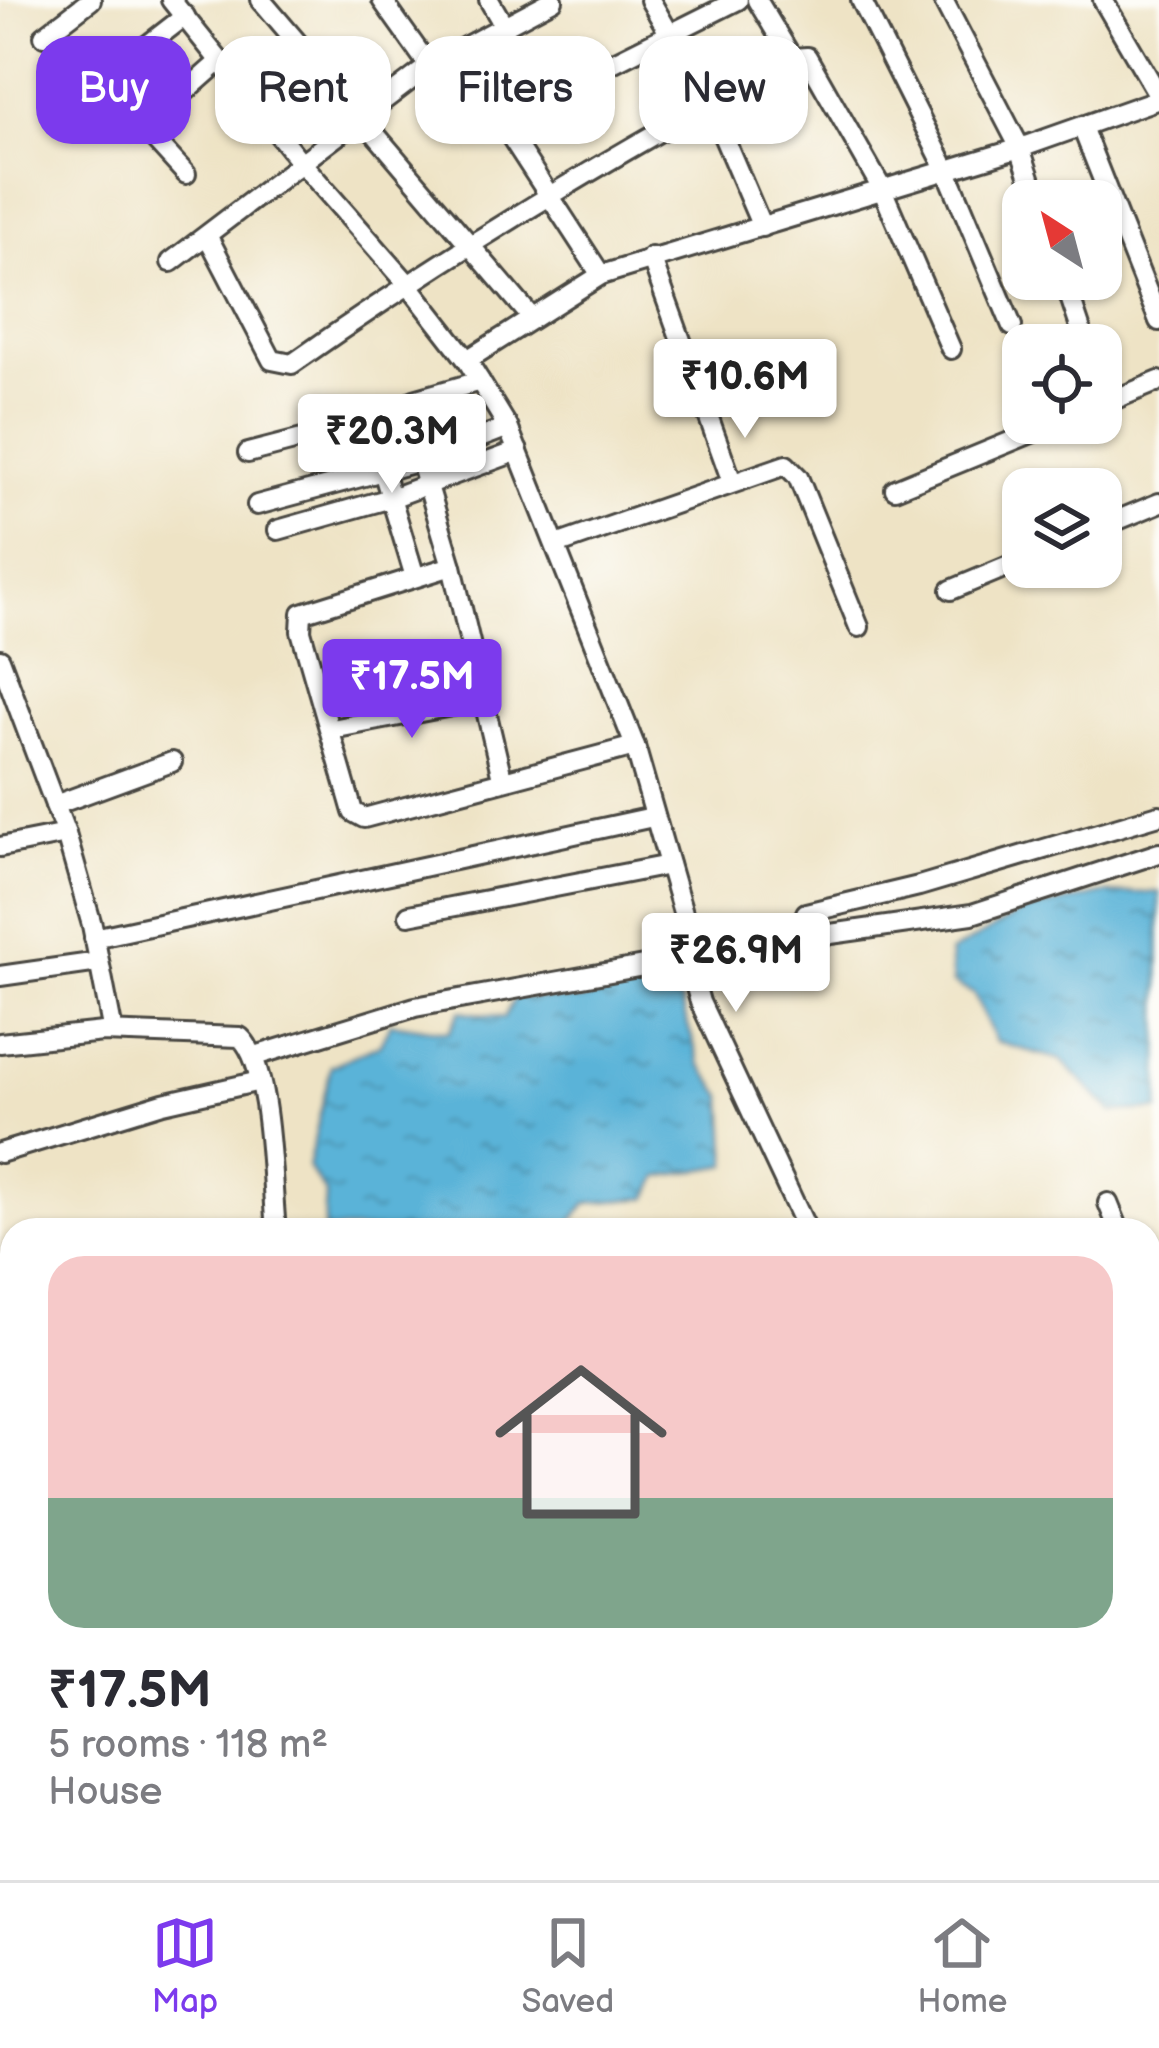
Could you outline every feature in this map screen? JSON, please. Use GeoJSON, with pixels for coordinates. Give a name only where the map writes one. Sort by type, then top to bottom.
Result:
{"type":"FeatureCollection","features":[{"type":"Feature","properties":{"kind":"street"},"geometry":{"type":"LineString","coordinates":[[45,36],[91,0]]}},
{"type":"Feature","properties":{"kind":"street"},"geometry":{"type":"LineString","coordinates":[[171,0],[215,55]]}},
{"type":"Feature","properties":{"kind":"street"},"geometry":{"type":"LineString","coordinates":[[261,0],[291,36]]}},
{"type":"Feature","properties":{"kind":"street"},"geometry":{"type":"LineString","coordinates":[[382,0],[415,46]]}},
{"type":"Feature","properties":{"kind":"street"},"geometry":{"type":"LineString","coordinates":[[489,0],[503,25]]}},
{"type":"Feature","properties":{"kind":"street"},"geometry":{"type":"LineString","coordinates":[[485,36],[553,0]]}},
{"type":"Feature","properties":{"kind":"street"},"geometry":{"type":"LineString","coordinates":[[650,0],[670,34]]}},
{"type":"Feature","properties":{"kind":"street"},"geometry":{"type":"LineString","coordinates":[[615,62],[738,0]]}},
{"type":"Feature","properties":{"kind":"street"},"geometry":{"type":"LineString","coordinates":[[757,0],[779,36]]}},
{"type":"Feature","properties":{"kind":"street"},"geometry":{"type":"LineString","coordinates":[[861,0],[947,171],[1011,324]]}},
{"type":"Feature","properties":{"kind":"street"},"geometry":{"type":"LineString","coordinates":[[943,0],[1021,148],[1031,180]]}},
{"type":"Feature","properties":{"kind":"street"},"geometry":{"type":"LineString","coordinates":[[248,453],[406,412],[414,400],[474,371],[532,318],[601,275],[1021,148],[1159,97],[1103,0]]}},
{"type":"Feature","properties":{"kind":"street"},"geometry":{"type":"LineString","coordinates":[[158,36],[184,16]]}},
{"type":"Feature","properties":{"kind":"street"},"geometry":{"type":"LineString","coordinates":[[808,61],[882,189],[950,350]]}},
{"type":"Feature","properties":{"kind":"street"},"geometry":{"type":"LineString","coordinates":[[191,87],[215,65]]}},
{"type":"Feature","properties":{"kind":"street"},"geometry":{"type":"LineString","coordinates":[[1082,127],[1159,321]]}},
{"type":"Feature","properties":{"kind":"street"},"geometry":{"type":"LineString","coordinates":[[159,144],[186,174]]}},
{"type":"Feature","properties":{"kind":"street"},"geometry":{"type":"LineString","coordinates":[[286,144],[407,283],[474,371],[508,427],[559,544],[634,746],[684,916],[688,958],[700,1002],[801,1218]]}},
{"type":"Feature","properties":{"kind":"street"},"geometry":{"type":"LineString","coordinates":[[171,262],[321,144]]}},
{"type":"Feature","properties":{"kind":"street"},"geometry":{"type":"LineString","coordinates":[[383,144],[532,318]]}},
{"type":"Feature","properties":{"kind":"street"},"geometry":{"type":"LineString","coordinates":[[519,144],[601,275]]}},
{"type":"Feature","properties":{"kind":"street"},"geometry":{"type":"LineString","coordinates":[[208,237],[278,365],[292,364],[469,242],[640,144]]}},
{"type":"Feature","properties":{"kind":"street"},"geometry":{"type":"LineString","coordinates":[[727,144],[762,227]]}},
{"type":"Feature","properties":{"kind":"street"},"geometry":{"type":"LineString","coordinates":[[651,257],[731,482]]}},
{"type":"Feature","properties":{"kind":"street"},"geometry":{"type":"LineString","coordinates":[[1122,396],[1159,381]]}},
{"type":"Feature","properties":{"kind":"street"},"geometry":{"type":"LineString","coordinates":[[406,412],[452,566],[502,778]]}},
{"type":"Feature","properties":{"kind":"street"},"geometry":{"type":"LineString","coordinates":[[257,505],[420,460],[508,427]]}},
{"type":"Feature","properties":{"kind":"street"},"geometry":{"type":"LineString","coordinates":[[896,489],[1005,444]]}},
{"type":"Feature","properties":{"kind":"street"},"geometry":{"type":"LineString","coordinates":[[278,530],[391,498],[518,451]]}},
{"type":"Feature","properties":{"kind":"street"},"geometry":{"type":"LineString","coordinates":[[559,544],[731,482],[778,467],[792,468],[859,627]]}},
{"type":"Feature","properties":{"kind":"street"},"geometry":{"type":"LineString","coordinates":[[383,471],[415,577]]}},
{"type":"Feature","properties":{"kind":"street"},"geometry":{"type":"LineString","coordinates":[[1122,518],[1159,502]]}},
{"type":"Feature","properties":{"kind":"street"},"geometry":{"type":"LineString","coordinates":[[452,566],[302,613],[301,631],[350,805],[364,818],[634,746]]}},
{"type":"Feature","properties":{"kind":"street"},"geometry":{"type":"LineString","coordinates":[[951,590],[1002,569]]}},
{"type":"Feature","properties":{"kind":"street"},"geometry":{"type":"LineString","coordinates":[[1,665],[66,834],[92,926],[113,1032]]}},
{"type":"Feature","properties":{"kind":"street"},"geometry":{"type":"LineString","coordinates":[[332,729],[483,700]]}},
{"type":"Feature","properties":{"kind":"street"},"geometry":{"type":"LineString","coordinates":[[0,723],[21,717]]}},
{"type":"Feature","properties":{"kind":"street"},"geometry":{"type":"LineString","coordinates":[[55,805],[172,762]]}},
{"type":"Feature","properties":{"kind":"street"},"geometry":{"type":"LineString","coordinates":[[92,926],[650,805]]}},
{"type":"Feature","properties":{"kind":"street"},"geometry":{"type":"LineString","coordinates":[[806,913],[919,886],[1159,815]]}},
{"type":"Feature","properties":{"kind":"street"},"geometry":{"type":"LineString","coordinates":[[0,847],[66,834]]}},
{"type":"Feature","properties":{"kind":"street"},"geometry":{"type":"LineString","coordinates":[[255,1056],[415,1007],[972,914],[1159,853]]}},
{"type":"Feature","properties":{"kind":"street"},"geometry":{"type":"LineString","coordinates":[[409,915],[669,866]]}},
{"type":"Feature","properties":{"kind":"street"},"geometry":{"type":"LineString","coordinates":[[0,976],[99,962]]}},
{"type":"Feature","properties":{"kind":"street"},"geometry":{"type":"LineString","coordinates":[[0,1043],[113,1032],[240,1037],[255,1056],[260,1081],[275,1218]]}},
{"type":"Feature","properties":{"kind":"street"},"geometry":{"type":"LineString","coordinates":[[0,1154],[164,1103],[260,1081]]}},
{"type":"Feature","properties":{"kind":"street"},"geometry":{"type":"LineString","coordinates":[[1108,1203],[1114,1218]]}},
{"type":"Feature","properties":{"kind":"water"},"geometry":{"type":"Polygon","coordinates":[[[1159,892],[1159,1110],[1112,1112],[1061,1060],[996,1042],[974,994],[953,983],[950,953],[1024,911],[1102,894],[1159,892]]]}},
{"type":"Feature","properties":{"kind":"water"},"geometry":{"type":"Polygon","coordinates":[[[637,986],[680,1000],[700,1063],[724,1097],[728,1165],[659,1177],[648,1198],[587,1203],[575,1218],[325,1218],[326,1193],[308,1167],[331,1066],[380,1044],[391,1023],[449,1032],[460,1011],[504,1018],[515,997],[582,1000],[637,986]]]}}]}
